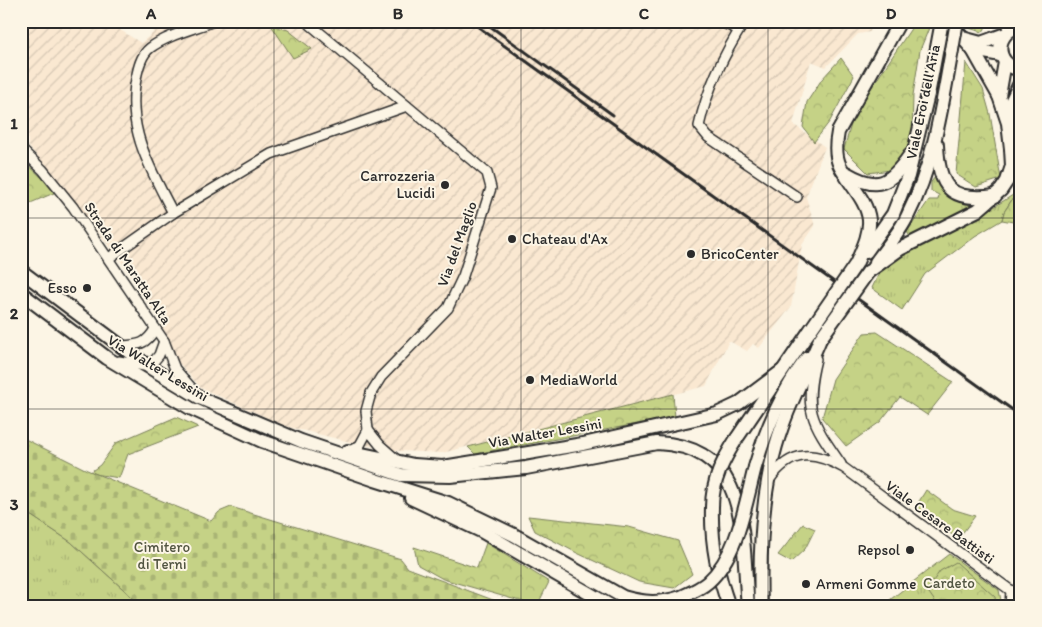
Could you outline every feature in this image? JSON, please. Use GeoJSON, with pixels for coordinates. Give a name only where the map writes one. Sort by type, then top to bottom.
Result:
{"type":"FeatureCollection","features":[{"type":"Feature","properties":{"kind":"main road"},"geometry":{"type":"LineString","coordinates":[[856,264],[868,233],[869,221],[867,209],[839,164],[836,144],[838,132],[900,21]]}},
{"type":"Feature","properties":{"kind":"main road","name":"Viale Eroi dell'Aria"},"geometry":{"type":"LineString","coordinates":[[796,380],[809,332],[893,214],[908,176],[916,148],[942,21]]}},
{"type":"Feature","properties":{"kind":"main road"},"geometry":{"type":"LineString","coordinates":[[868,272],[900,249],[978,210],[995,196],[1007,181],[1012,166],[1008,124],[999,96],[973,50],[949,21]]}},
{"type":"Feature","properties":{"kind":"main road","name":"Viale Eroi dell'Aria"},"geometry":{"type":"LineString","coordinates":[[796,380],[820,340],[908,216],[937,132],[957,21]]}},
{"type":"Feature","properties":{"kind":"main road"},"geometry":{"type":"LineString","coordinates":[[962,36],[973,42],[981,43],[1010,28]]}},
{"type":"Feature","properties":{"kind":"main road"},"geometry":{"type":"LineString","coordinates":[[999,96],[1003,59],[1000,42],[1010,28]]}},
{"type":"Feature","properties":{"kind":"main road"},"geometry":{"type":"LineString","coordinates":[[973,50],[1003,59],[1009,66],[1021,70]]}},
{"type":"Feature","properties":{"kind":"main road"},"geometry":{"type":"LineString","coordinates":[[1008,124],[1012,100],[1021,81]]}},
{"type":"Feature","properties":{"kind":"main road"},"geometry":{"type":"LineString","coordinates":[[937,132],[938,168],[946,184],[960,196],[966,198],[995,196]]}},
{"type":"Feature","properties":{"kind":"main road"},"geometry":{"type":"LineString","coordinates":[[844,171],[863,182],[882,184],[897,175],[916,148]]}},
{"type":"Feature","properties":{"kind":"main road","name":"Via Walter Lessini"},"geometry":{"type":"LineString","coordinates":[[21,272],[149,367],[202,399],[301,441],[401,475],[450,476],[526,468],[657,443],[673,444],[691,449],[715,464],[733,489],[739,506],[748,606]]}},
{"type":"Feature","properties":{"kind":"main road","name":"Via Walter Lessini"},"geometry":{"type":"LineString","coordinates":[[21,294],[107,358],[190,408],[262,441],[374,480],[448,503],[514,535],[623,597],[640,602],[656,603],[681,597],[706,584],[724,563],[739,527],[766,431],[778,403],[796,380]]}},
{"type":"Feature","properties":{"kind":"main road"},"geometry":{"type":"LineString","coordinates":[[729,606],[714,552],[711,533],[712,494],[717,475],[737,438],[796,380]]}},
{"type":"Feature","properties":{"kind":"main road"},"geometry":{"type":"LineString","coordinates":[[761,606],[761,554],[769,482],[781,428],[796,380]]}},
{"type":"Feature","properties":{"kind":"main road","name":"Via Walter Lessini"},"geometry":{"type":"LineString","coordinates":[[301,441],[399,462],[444,467],[583,444],[717,414],[796,380]]}},
{"type":"Feature","properties":{"kind":"main road","name":"Via Walter Lessini"},"geometry":{"type":"LineString","coordinates":[[374,480],[481,532],[611,606]]}},
{"type":"Feature","properties":{"kind":"street"},"geometry":{"type":"LineString","coordinates":[[173,213],[147,163],[134,124],[133,98],[138,69],[145,54],[158,44],[214,21]]}},
{"type":"Feature","properties":{"kind":"street","name":"Via del Maglio"},"geometry":{"type":"LineString","coordinates":[[306,21],[487,173],[492,188],[463,276],[448,308],[381,377],[371,393],[366,411],[368,430]]}},
{"type":"Feature","properties":{"kind":"street"},"geometry":{"type":"LineString","coordinates":[[719,21],[739,30]]}},
{"type":"Feature","properties":{"kind":"street"},"geometry":{"type":"LineString","coordinates":[[744,21],[731,43],[702,112],[699,126],[708,138],[797,197]]}},
{"type":"Feature","properties":{"kind":"street"},"geometry":{"type":"LineString","coordinates":[[109,258],[173,213],[270,154],[407,106]]}},
{"type":"Feature","properties":{"kind":"street","name":"Strada di Maratta Alta"},"geometry":{"type":"LineString","coordinates":[[21,149],[43,170],[73,207],[164,341],[175,369],[202,399]]}},
{"type":"Feature","properties":{"kind":"street"},"geometry":{"type":"LineString","coordinates":[[120,346],[135,345],[149,340],[156,329]]}},
{"type":"Feature","properties":{"kind":"street"},"geometry":{"type":"LineString","coordinates":[[107,358],[149,367],[159,355],[164,341]]}},
{"type":"Feature","properties":{"kind":"street","name":"Viale Cesare Battisti"},"geometry":{"type":"LineString","coordinates":[[796,380],[810,408],[817,429],[844,468]]}},
{"type":"Feature","properties":{"kind":"street"},"geometry":{"type":"LineString","coordinates":[[350,451],[360,445],[368,430],[380,445],[399,462]]}},
{"type":"Feature","properties":{"kind":"street","name":"Viale Cesare Battisti"},"geometry":{"type":"LineString","coordinates":[[769,482],[782,464],[802,455],[827,459],[844,468],[1021,598]]}},
{"type":"Feature","properties":{"kind":"street"},"geometry":{"type":"LineString","coordinates":[[1010,606],[1011,590]]}},
{"type":"Feature","properties":{"kind":"shaded area"},"geometry":{"type":"Polygon","coordinates":[[[27,21],[106,21],[141,43],[154,32],[135,21],[873,21],[870,32],[858,34],[826,67],[811,61],[793,124],[825,147],[806,197],[815,226],[802,245],[791,307],[759,348],[753,344],[747,351],[729,341],[706,386],[442,453],[401,451],[354,443],[285,426],[201,388],[176,360],[160,321],[123,264],[56,177],[28,146],[27,21]]]}},
{"type":"Feature","properties":{"kind":"green space"},"geometry":{"type":"Polygon","coordinates":[[[21,21],[27,21],[27,68],[21,70],[21,21]]]}},
{"type":"Feature","properties":{"kind":"green space"},"geometry":{"type":"Polygon","coordinates":[[[916,21],[929,28],[920,50],[913,95],[912,137],[904,153],[891,170],[868,173],[844,149],[854,114],[916,21]]]}},
{"type":"Feature","properties":{"kind":"green space"},"geometry":{"type":"Polygon","coordinates":[[[968,21],[989,21],[983,32],[968,28],[968,21]]]}},
{"type":"Feature","properties":{"kind":"green space"},"geometry":{"type":"Polygon","coordinates":[[[271,25],[288,30],[312,49],[293,58],[271,25]]]}},
{"type":"Feature","properties":{"kind":"green space"},"geometry":{"type":"Polygon","coordinates":[[[841,58],[854,76],[830,121],[814,142],[803,127],[807,102],[822,79],[841,58]]]}},
{"type":"Feature","properties":{"kind":"green space"},"geometry":{"type":"Polygon","coordinates":[[[966,62],[983,89],[990,114],[1001,179],[976,187],[956,174],[966,62]]]}},
{"type":"Feature","properties":{"kind":"green space"},"geometry":{"type":"Polygon","coordinates":[[[21,158],[42,178],[54,193],[21,207],[21,180],[24,179],[21,176],[21,158]]]}},
{"type":"Feature","properties":{"kind":"green space"},"geometry":{"type":"Polygon","coordinates":[[[936,176],[963,202],[970,205],[971,208],[911,238],[907,232],[929,200],[938,200],[939,195],[931,191],[931,182],[936,176]]]}},
{"type":"Feature","properties":{"kind":"green space"},"geometry":{"type":"Polygon","coordinates":[[[1021,186],[1021,212],[1013,222],[1002,220],[1004,212],[1021,186]]]}},
{"type":"Feature","properties":{"kind":"green space"},"geometry":{"type":"Polygon","coordinates":[[[1016,193],[1004,212],[1002,220],[975,236],[925,274],[902,310],[872,288],[881,269],[918,244],[986,212],[1016,193]]]}},
{"type":"Feature","properties":{"kind":"green space"},"geometry":{"type":"Polygon","coordinates":[[[877,332],[953,382],[927,415],[900,397],[880,422],[846,446],[822,418],[833,379],[864,333],[877,332]]]}},
{"type":"Feature","properties":{"kind":"green space"},"geometry":{"type":"Polygon","coordinates":[[[673,394],[675,417],[475,454],[468,447],[673,394]]]}},
{"type":"Feature","properties":{"kind":"green space"},"geometry":{"type":"Polygon","coordinates":[[[176,417],[198,427],[128,454],[119,478],[89,473],[100,465],[116,443],[176,417]]]}},
{"type":"Feature","properties":{"kind":"green space","name":"Cimitero di Terni"},"geometry":{"type":"Polygon","coordinates":[[[21,437],[87,470],[211,521],[219,512],[231,507],[401,559],[408,568],[509,606],[142,606],[71,542],[21,509],[21,437]]]}},
{"type":"Feature","properties":{"kind":"green space"},"geometry":{"type":"Polygon","coordinates":[[[926,490],[952,509],[975,516],[958,539],[915,508],[926,490]]]}},
{"type":"Feature","properties":{"kind":"green space"},"geometry":{"type":"Polygon","coordinates":[[[21,509],[71,542],[142,606],[21,606],[21,509]]]}},
{"type":"Feature","properties":{"kind":"green space"},"geometry":{"type":"Polygon","coordinates":[[[528,516],[629,527],[678,541],[692,574],[674,588],[639,582],[535,531],[528,516]]]}},
{"type":"Feature","properties":{"kind":"green space"},"geometry":{"type":"Polygon","coordinates":[[[803,524],[815,529],[805,549],[791,562],[778,555],[803,524]]]}},
{"type":"Feature","properties":{"kind":"green space"},"geometry":{"type":"Polygon","coordinates":[[[486,543],[549,582],[537,606],[443,579],[418,565],[414,547],[477,568],[486,543]]]}},
{"type":"Feature","properties":{"kind":"green space","name":"Cardeto"},"geometry":{"type":"Polygon","coordinates":[[[949,554],[999,590],[1002,606],[882,606],[949,554]]]}},
{"type":"Feature","properties":{"kind":"green space"},"geometry":{"type":"Polygon","coordinates":[[[956,562],[995,597],[996,606],[938,606],[927,590],[940,571],[956,562]]]}},
{"type":"Feature","properties":{"kind":"railway"},"geometry":{"type":"LineString","coordinates":[[470,21],[1021,416]]}},
{"type":"Feature","properties":{"kind":"railway"},"geometry":{"type":"LineString","coordinates":[[483,21],[613,115]]}},
{"type":"Feature","properties":{"kind":"place","name":"Carrozzeria Lucidi"},"geometry":{"type":"Point","coordinates":[445,185]}},
{"type":"Feature","properties":{"kind":"place","name":"Chateau d'Ax"},"geometry":{"type":"Point","coordinates":[512,239]}},
{"type":"Feature","properties":{"kind":"place","name":"BricoCenter"},"geometry":{"type":"Point","coordinates":[691,254]}},
{"type":"Feature","properties":{"kind":"place","name":"Esso"},"geometry":{"type":"Point","coordinates":[87,288]}},
{"type":"Feature","properties":{"kind":"place","name":"MediaWorld"},"geometry":{"type":"Point","coordinates":[530,380]}},
{"type":"Feature","properties":{"kind":"place","name":"Repsol"},"geometry":{"type":"Point","coordinates":[910,550]}},
{"type":"Feature","properties":{"kind":"place","name":"Armeni Gomme"},"geometry":{"type":"Point","coordinates":[806,584]}}]}
